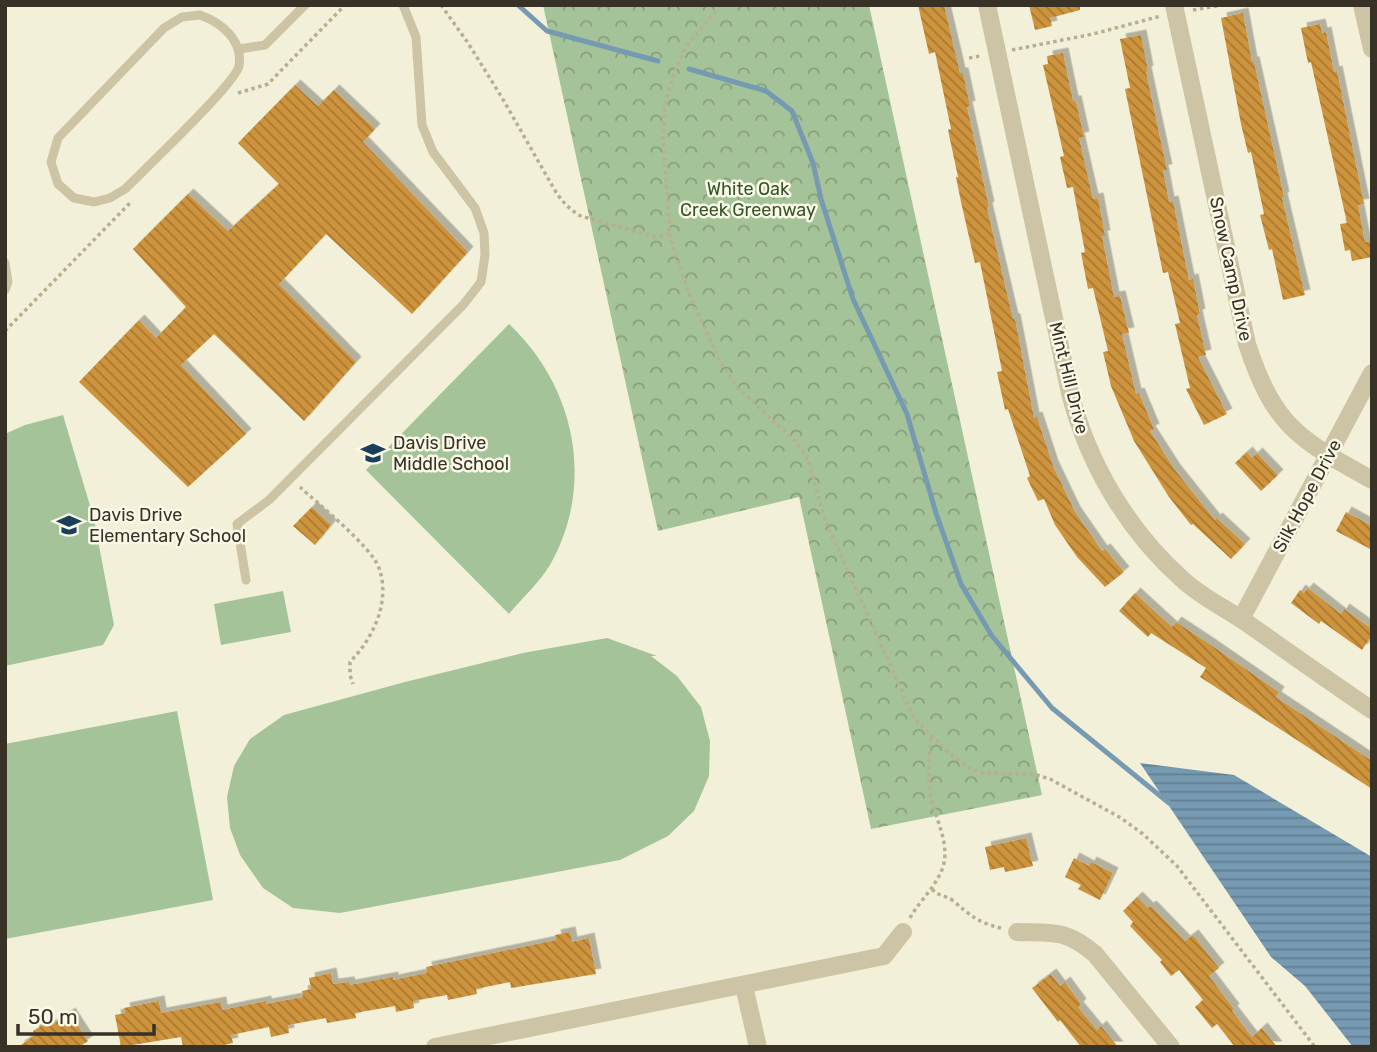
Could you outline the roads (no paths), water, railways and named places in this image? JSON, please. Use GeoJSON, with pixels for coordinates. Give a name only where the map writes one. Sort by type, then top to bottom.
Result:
{"type":"FeatureCollection","features":[{"type":"Feature","properties":{"kind":"street","name":"Mint Hill Drive"},"geometry":{"type":"LineString","coordinates":[[987,5],[1070,393],[1093,459],[1119,505],[1168,566],[1193,588],[1372,710]]}},
{"type":"Feature","properties":{"kind":"street"},"geometry":{"type":"LineString","coordinates":[[1362,5],[1372,49]]}},
{"type":"Feature","properties":{"kind":"street","name":"Snow Camp Drive"},"geometry":{"type":"LineString","coordinates":[[1174,9],[1247,344],[1258,379],[1267,397],[1294,432],[1372,480]]}},
{"type":"Feature","properties":{"kind":"street","name":"Silk Hope Drive"},"geometry":{"type":"LineString","coordinates":[[1241,619],[1372,373]]}},
{"type":"Feature","properties":{"kind":"street"},"geometry":{"type":"LineString","coordinates":[[435,1047],[499,1041],[612,1012],[884,956],[903,932]]}},
{"type":"Feature","properties":{"kind":"street"},"geometry":{"type":"LineString","coordinates":[[1017,932],[1064,933],[1081,942],[1095,954],[1171,1047]]}},
{"type":"Feature","properties":{"kind":"street"},"geometry":{"type":"LineString","coordinates":[[744,986],[758,1047]]}},
{"type":"Feature","properties":{"kind":"lane"},"geometry":{"type":"LineString","coordinates":[[239,49],[265,45],[305,5]]}},
{"type":"Feature","properties":{"kind":"lane"},"geometry":{"type":"LineString","coordinates":[[246,580],[237,524],[269,500],[463,305],[481,282],[485,255],[484,233],[475,208],[432,152],[422,125],[416,37],[403,5]]}},
{"type":"Feature","properties":{"kind":"lane"},"geometry":{"type":"LineString","coordinates":[[200,15],[216,21],[230,33],[239,49],[239,69],[219,94],[125,189],[110,198],[94,202],[74,198],[58,184],[51,162],[58,138],[164,28],[182,17],[200,15]]}},
{"type":"Feature","properties":{"kind":"lane"},"geometry":{"type":"LineString","coordinates":[[5,263],[8,282],[5,290]]}},
{"type":"Feature","properties":{"kind":"water"},"geometry":{"type":"Polygon","coordinates":[[[1140,763],[1234,775],[1372,857],[1372,1047],[1353,1047],[1305,986],[1271,957],[1140,763]]]}},
{"type":"Feature","properties":{"kind":"waterway"},"geometry":{"type":"LineString","coordinates":[[518,5],[547,31],[658,61]]}},
{"type":"Feature","properties":{"kind":"waterway"},"geometry":{"type":"LineString","coordinates":[[689,69],[766,91],[792,111],[813,163],[821,199],[853,299],[907,414],[936,513],[961,584],[992,636],[1052,708],[1169,803]]}},
{"type":"Feature","properties":{"kind":"place","name":"Davis Drive Middle School"},"geometry":{"type":"Point","coordinates":[373,453]}},
{"type":"Feature","properties":{"kind":"place","name":"Davis Drive Elementary School"},"geometry":{"type":"Point","coordinates":[69,525]}},
{"type":"Feature","properties":{"kind":"park label","name":"White Oak Creek Greenway"},"geometry":{"type":"Point","coordinates":[748,199]}}]}
